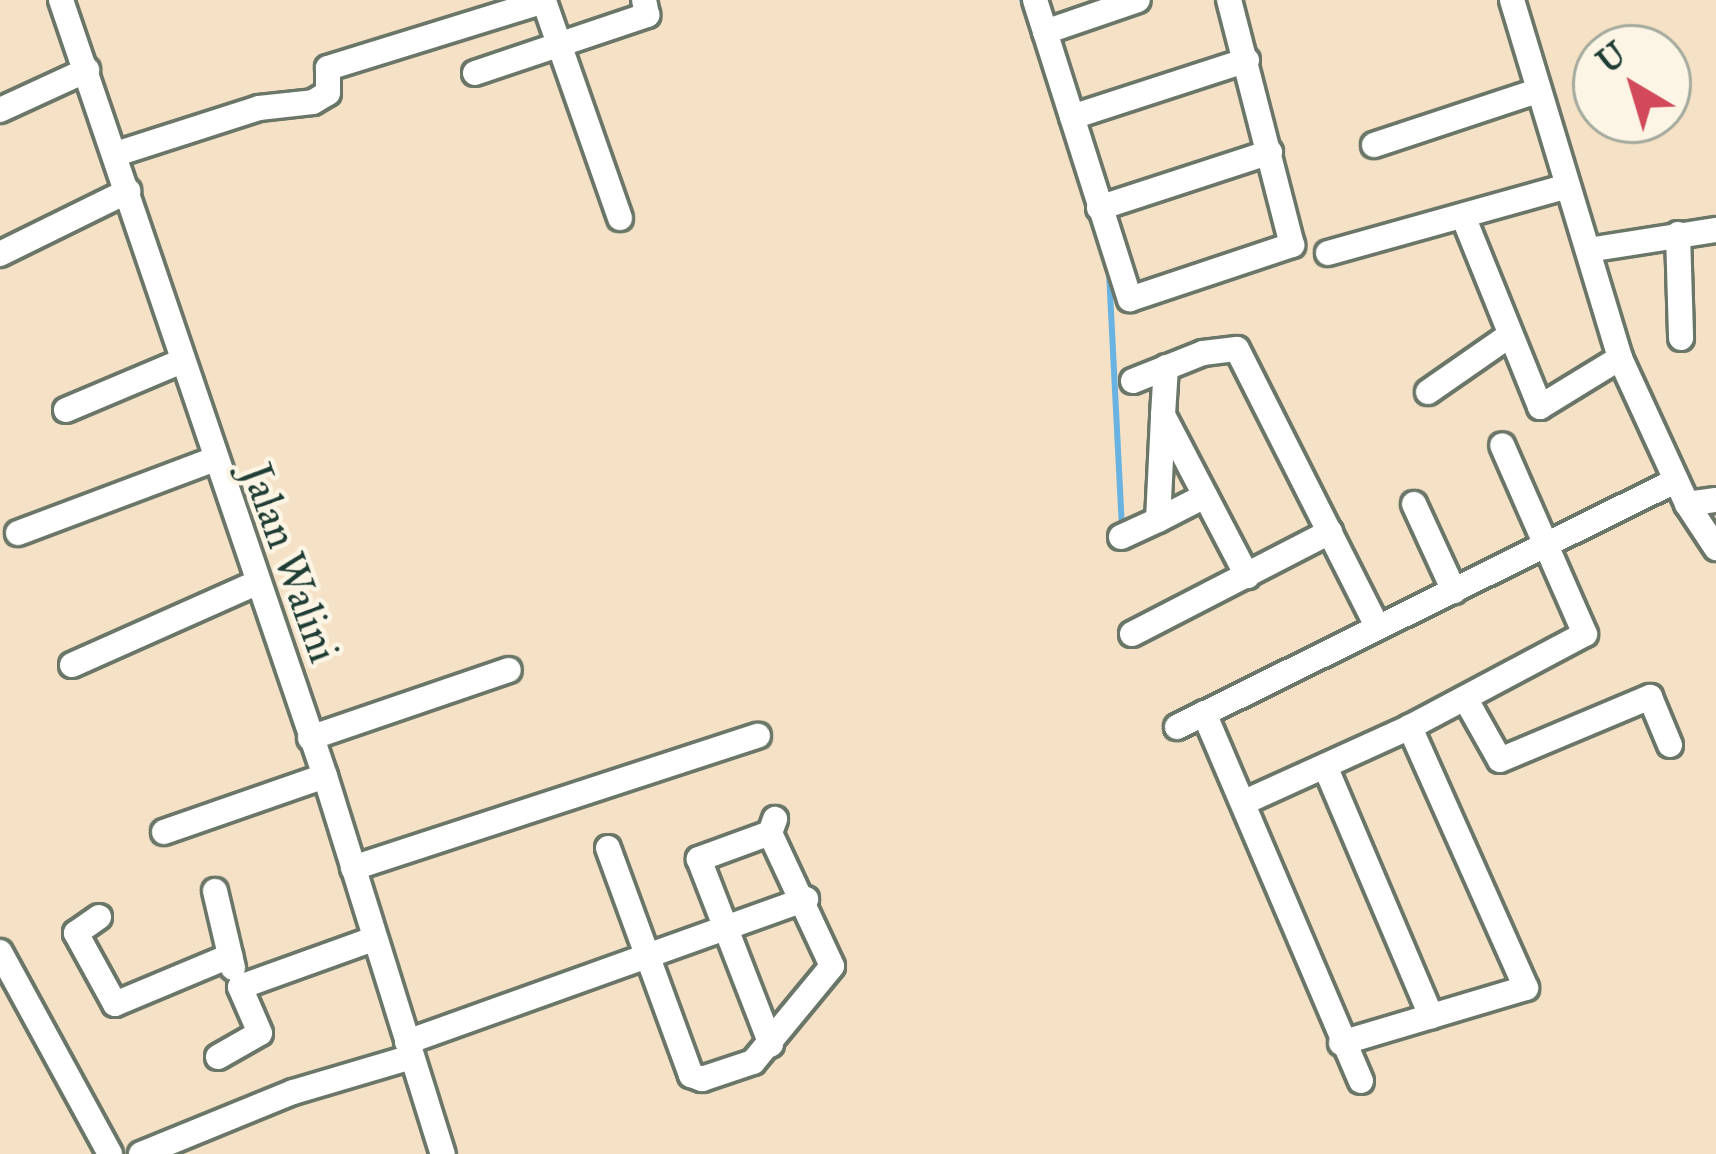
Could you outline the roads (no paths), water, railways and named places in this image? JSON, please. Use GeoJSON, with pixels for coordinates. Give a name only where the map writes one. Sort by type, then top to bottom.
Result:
{"type":"FeatureCollection","features":[{"type":"Feature","properties":{"kind":"street","name":"Jalan Walini"},"geometry":{"type":"LineString","coordinates":[[62,0],[212,460],[325,776],[442,1154]]}},
{"type":"Feature","properties":{"kind":"street"},"geometry":{"type":"LineString","coordinates":[[475,73],[646,15],[644,0]]}},
{"type":"Feature","properties":{"kind":"street"},"geometry":{"type":"LineString","coordinates":[[1035,0],[1130,299],[1287,250],[1291,237],[1229,0]]}},
{"type":"Feature","properties":{"kind":"street"},"geometry":{"type":"LineString","coordinates":[[1046,32],[1138,0]]}},
{"type":"Feature","properties":{"kind":"street"},"geometry":{"type":"LineString","coordinates":[[1512,0],[1620,358],[1681,492],[1716,548]]}},
{"type":"Feature","properties":{"kind":"street"},"geometry":{"type":"LineString","coordinates":[[116,154],[259,108],[313,102],[328,93],[328,68],[544,2],[620,218]]}},
{"type":"Feature","properties":{"kind":"street"},"geometry":{"type":"LineString","coordinates":[[1072,117],[1246,60]]}},
{"type":"Feature","properties":{"kind":"street"},"geometry":{"type":"LineString","coordinates":[[0,110],[87,70]]}},
{"type":"Feature","properties":{"kind":"street"},"geometry":{"type":"LineString","coordinates":[[1374,145],[1537,91]]}},
{"type":"Feature","properties":{"kind":"street"},"geometry":{"type":"LineString","coordinates":[[1099,208],[1270,152]]}},
{"type":"Feature","properties":{"kind":"street"},"geometry":{"type":"LineString","coordinates":[[1328,254],[1565,187]]}},
{"type":"Feature","properties":{"kind":"street"},"geometry":{"type":"LineString","coordinates":[[0,254],[128,191]]}},
{"type":"Feature","properties":{"kind":"street"},"geometry":{"type":"LineString","coordinates":[[1463,216],[1540,407],[1620,358]]}},
{"type":"Feature","properties":{"kind":"street"},"geometry":{"type":"LineString","coordinates":[[1588,250],[1716,230]]}},
{"type":"Feature","properties":{"kind":"street"},"geometry":{"type":"LineString","coordinates":[[1678,233],[1681,338]]}},
{"type":"Feature","properties":{"kind":"street"},"geometry":{"type":"LineString","coordinates":[[1427,392],[1508,337]]}},
{"type":"Feature","properties":{"kind":"street"},"geometry":{"type":"LineString","coordinates":[[1133,381],[1237,349],[1376,624]]}},
{"type":"Feature","properties":{"kind":"street"},"geometry":{"type":"LineString","coordinates":[[66,410],[182,361]]}},
{"type":"Feature","properties":{"kind":"street"},"geometry":{"type":"LineString","coordinates":[[1158,520],[1166,368]]}},
{"type":"Feature","properties":{"kind":"street"},"geometry":{"type":"LineString","coordinates":[[1163,415],[1247,576]]}},
{"type":"Feature","properties":{"kind":"street"},"geometry":{"type":"LineString","coordinates":[[1246,801],[1410,727],[1585,634],[1550,541],[1502,445]]}},
{"type":"Feature","properties":{"kind":"street"},"geometry":{"type":"LineString","coordinates":[[18,532],[212,460]]}},
{"type":"Feature","properties":{"kind":"street"},"geometry":{"type":"LineString","coordinates":[[1177,727],[1550,541],[1681,492],[1716,500]]}},
{"type":"Feature","properties":{"kind":"street"},"geometry":{"type":"LineString","coordinates":[[1121,537],[1205,496]]}},
{"type":"Feature","properties":{"kind":"street"},"geometry":{"type":"LineString","coordinates":[[1414,504],[1454,591]]}},
{"type":"Feature","properties":{"kind":"street"},"geometry":{"type":"LineString","coordinates":[[1132,634],[1330,532]]}},
{"type":"Feature","properties":{"kind":"street"},"geometry":{"type":"LineString","coordinates":[[72,665],[256,583]]}},
{"type":"Feature","properties":{"kind":"street"},"geometry":{"type":"LineString","coordinates":[[310,738],[509,670]]}},
{"type":"Feature","properties":{"kind":"street"},"geometry":{"type":"LineString","coordinates":[[1465,698],[1500,760],[1650,697],[1670,745]]}},
{"type":"Feature","properties":{"kind":"street"},"geometry":{"type":"LineString","coordinates":[[1204,713],[1246,801],[1341,1043],[1361,1081]]}},
{"type":"Feature","properties":{"kind":"street"},"geometry":{"type":"LineString","coordinates":[[1341,1043],[1524,992],[1526,984],[1410,727]]}},
{"type":"Feature","properties":{"kind":"street"},"geometry":{"type":"LineString","coordinates":[[353,868],[758,736]]}},
{"type":"Feature","properties":{"kind":"street"},"geometry":{"type":"LineString","coordinates":[[1325,766],[1431,1016]]}},
{"type":"Feature","properties":{"kind":"street"},"geometry":{"type":"LineString","coordinates":[[164,832],[325,776]]}},
{"type":"Feature","properties":{"kind":"street"},"geometry":{"type":"LineString","coordinates":[[608,848],[696,1079],[753,1062],[771,1045],[832,966],[773,826],[699,859],[771,1045]]}},
{"type":"Feature","properties":{"kind":"street"},"geometry":{"type":"LineString","coordinates":[[214,891],[230,956],[260,1034],[218,1057]]}},
{"type":"Feature","properties":{"kind":"street"},"geometry":{"type":"LineString","coordinates":[[142,1154],[292,1092],[806,899]]}},
{"type":"Feature","properties":{"kind":"street"},"geometry":{"type":"LineString","coordinates":[[99,917],[76,933],[115,1004],[230,956]]}},
{"type":"Feature","properties":{"kind":"street"},"geometry":{"type":"LineString","coordinates":[[240,987],[373,939]]}},
{"type":"Feature","properties":{"kind":"street"},"geometry":{"type":"LineString","coordinates":[[0,952],[110,1154]]}},
{"type":"Feature","properties":{"kind":"waterway"},"geometry":{"type":"LineString","coordinates":[[1022,0],[1085,196]]}},
{"type":"Feature","properties":{"kind":"waterway"},"geometry":{"type":"LineString","coordinates":[[1109,272],[1122,528]]}}]}
